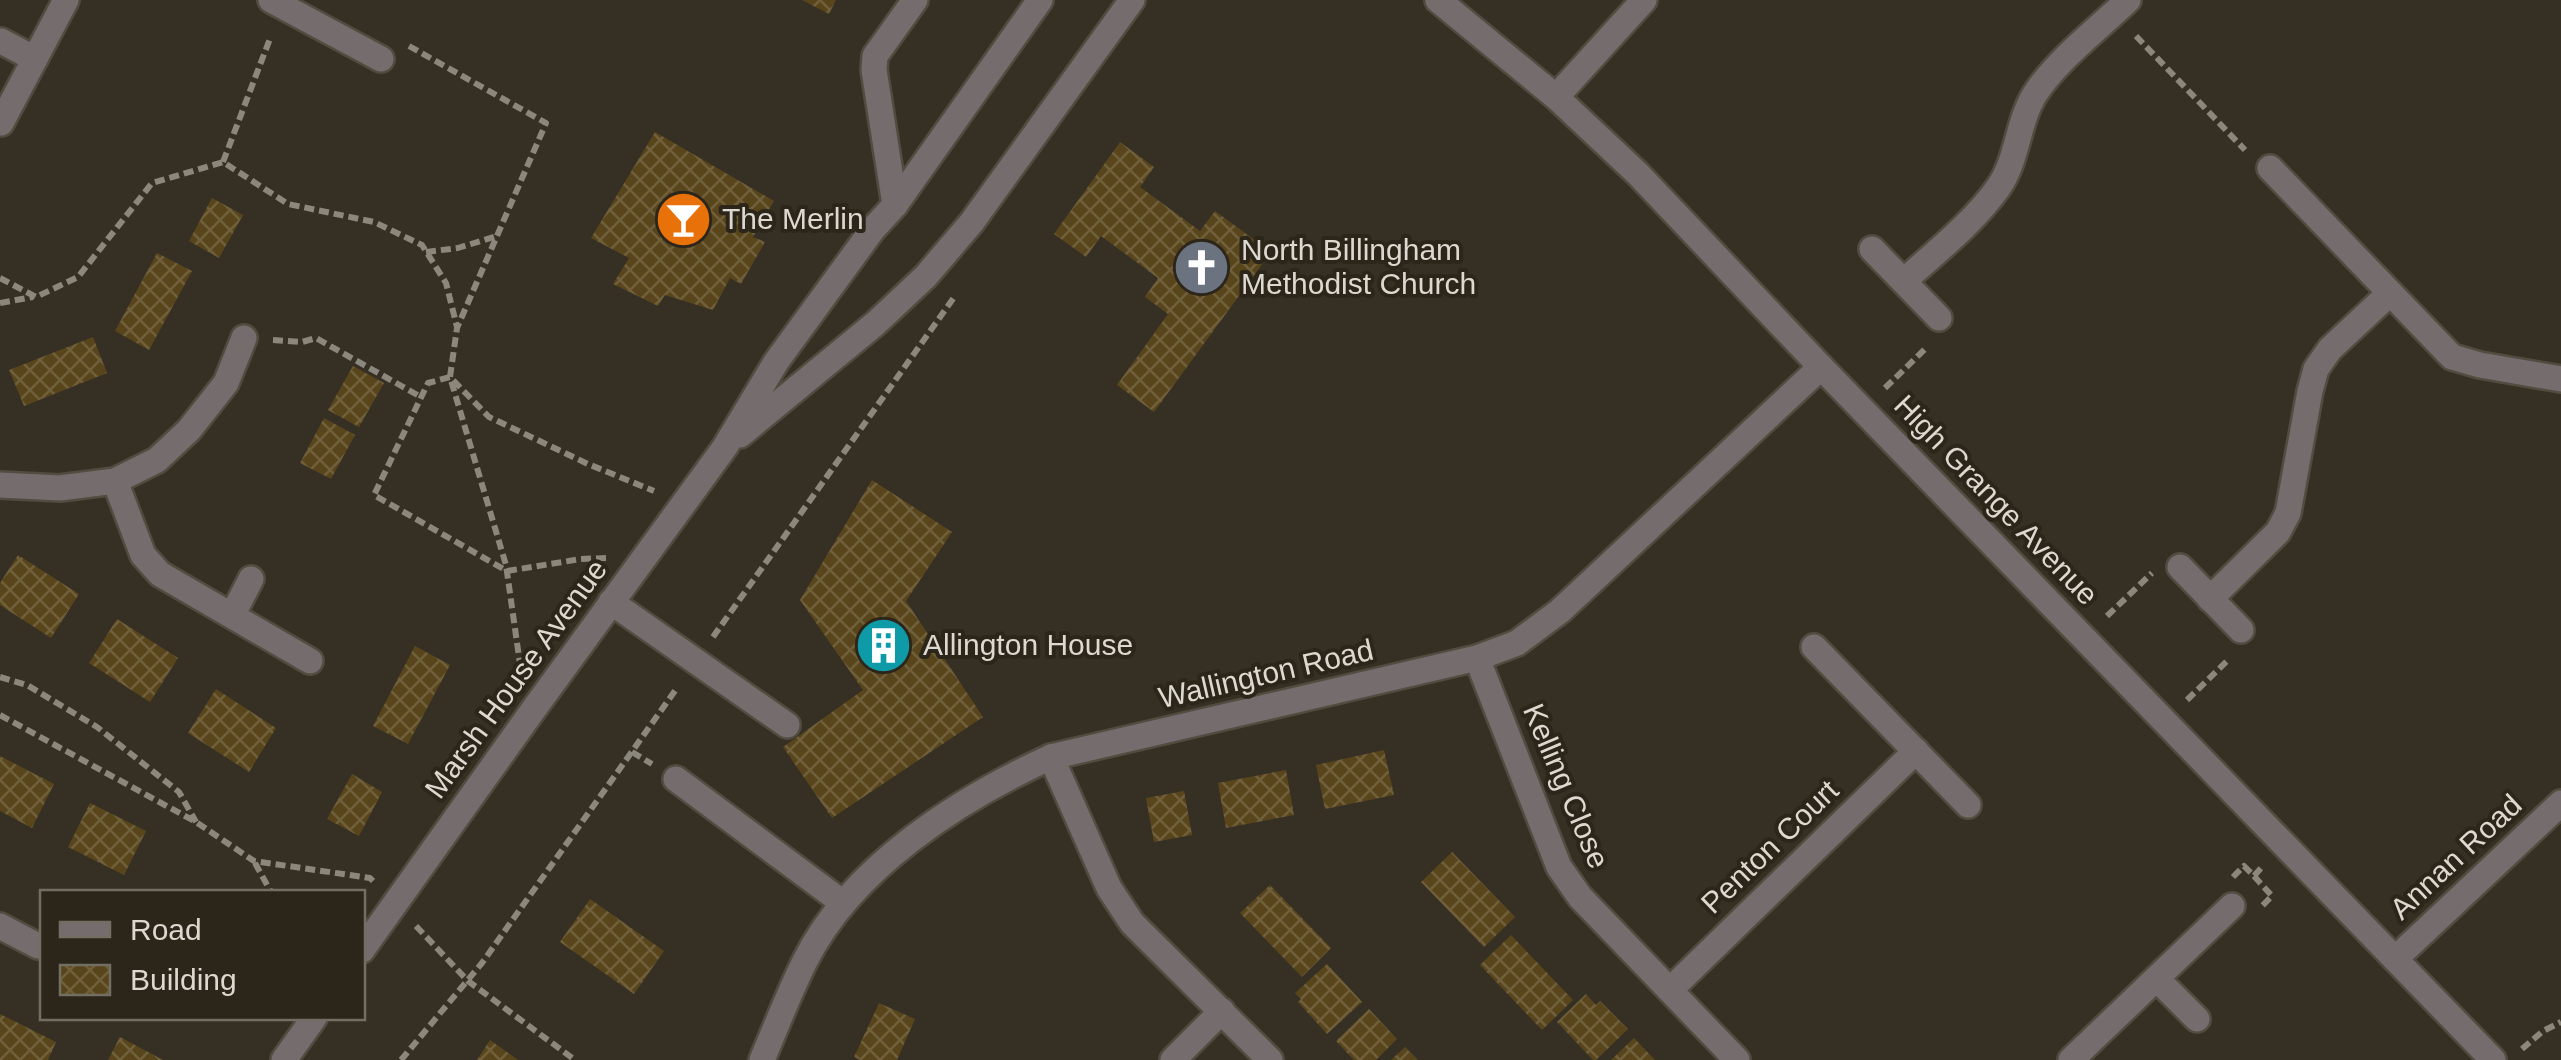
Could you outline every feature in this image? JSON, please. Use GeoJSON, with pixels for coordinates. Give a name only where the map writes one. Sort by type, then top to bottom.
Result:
{"type":"FeatureCollection","features":[{"type":"Feature","properties":{"kind":"street"},"geometry":{"type":"LineString","coordinates":[[1,122],[66,0]]}},
{"type":"Feature","properties":{"kind":"street"},"geometry":{"type":"LineString","coordinates":[[896,205],[875,56],[915,0]]}},
{"type":"Feature","properties":{"kind":"street","name":"Marsh House Avenue"},"geometry":{"type":"LineString","coordinates":[[365,946],[725,447],[776,362],[873,229],[896,205],[1040,0]]}},
{"type":"Feature","properties":{"kind":"street","name":"Marsh House Avenue"},"geometry":{"type":"LineString","coordinates":[[725,447],[876,323],[926,276],[972,222],[1132,0]]}},
{"type":"Feature","properties":{"kind":"street","name":"High Grange Avenue"},"geometry":{"type":"LineString","coordinates":[[1438,0],[1556,97],[1638,174],[2493,1060]]}},
{"type":"Feature","properties":{"kind":"street"},"geometry":{"type":"LineString","coordinates":[[1556,97],[1644,0]]}},
{"type":"Feature","properties":{"kind":"street"},"geometry":{"type":"LineString","coordinates":[[277,3],[337,49],[381,59]]}},
{"type":"Feature","properties":{"kind":"street"},"geometry":{"type":"LineString","coordinates":[[1904,282],[1984,206],[2002,183],[2024,115],[2036,93],[2052,72],[2121,7]]}},
{"type":"Feature","properties":{"kind":"street"},"geometry":{"type":"LineString","coordinates":[[1,41],[35,60]]}},
{"type":"Feature","properties":{"kind":"street"},"geometry":{"type":"LineString","coordinates":[[2270,168],[2452,357],[2561,379]]}},
{"type":"Feature","properties":{"kind":"street"},"geometry":{"type":"LineString","coordinates":[[1872,249],[1939,318]]}},
{"type":"Feature","properties":{"kind":"street"},"geometry":{"type":"LineString","coordinates":[[2210,599],[2278,532],[2288,513],[2316,369],[2330,350],[2389,294]]}},
{"type":"Feature","properties":{"kind":"street"},"geometry":{"type":"LineString","coordinates":[[0,485],[60,488],[115,481],[157,460],[189,430],[226,383],[244,338]]}},
{"type":"Feature","properties":{"kind":"street","name":"Wallington Road"},"geometry":{"type":"LineString","coordinates":[[762,1060],[806,958],[843,903],[908,843],[954,808],[1051,757],[1477,658],[1516,643],[1560,611],[1821,367]]}},
{"type":"Feature","properties":{"kind":"street"},"geometry":{"type":"LineString","coordinates":[[115,481],[143,555],[160,574],[310,660]]}},
{"type":"Feature","properties":{"kind":"street"},"geometry":{"type":"LineString","coordinates":[[2180,567],[2241,630]]}},
{"type":"Feature","properties":{"kind":"street"},"geometry":{"type":"LineString","coordinates":[[232,614],[251,579]]}},
{"type":"Feature","properties":{"kind":"street"},"geometry":{"type":"LineString","coordinates":[[611,602],[787,726]]}},
{"type":"Feature","properties":{"kind":"street"},"geometry":{"type":"LineString","coordinates":[[1814,647],[1968,805]]}},
{"type":"Feature","properties":{"kind":"street","name":"Kelling Close"},"geometry":{"type":"LineString","coordinates":[[1477,658],[1559,867],[1580,897],[1737,1060]]}},
{"type":"Feature","properties":{"kind":"street","name":"Penton Court"},"geometry":{"type":"LineString","coordinates":[[1670,990],[1916,751]]}},
{"type":"Feature","properties":{"kind":"street"},"geometry":{"type":"LineString","coordinates":[[1051,757],[1109,888],[1132,923],[1270,1060]]}},
{"type":"Feature","properties":{"kind":"street"},"geometry":{"type":"LineString","coordinates":[[676,779],[843,903]]}},
{"type":"Feature","properties":{"kind":"street","name":"Annan Road"},"geometry":{"type":"LineString","coordinates":[[2395,959],[2561,804]]}},
{"type":"Feature","properties":{"kind":"street"},"geometry":{"type":"LineString","coordinates":[[2071,1060],[2232,906]]}},
{"type":"Feature","properties":{"kind":"street"},"geometry":{"type":"LineString","coordinates":[[0,926],[38,946]]}},
{"type":"Feature","properties":{"kind":"street"},"geometry":{"type":"LineString","coordinates":[[2158,979],[2197,1020]]}},
{"type":"Feature","properties":{"kind":"street"},"geometry":{"type":"LineString","coordinates":[[1172,1060],[1222,1011]]}},
{"type":"Feature","properties":{"kind":"street"},"geometry":{"type":"LineString","coordinates":[[284,1060],[313,1020]]}},
{"type":"Feature","properties":{"kind":"path"},"geometry":{"type":"LineString","coordinates":[[223,162],[277,3]]}},
{"type":"Feature","properties":{"kind":"path"},"geometry":{"type":"LineString","coordinates":[[2121,7],[2241,147],[2270,168]]}},
{"type":"Feature","properties":{"kind":"path"},"geometry":{"type":"LineString","coordinates":[[381,59],[409,46],[546,124],[458,328],[450,377],[507,571],[530,713]]}},
{"type":"Feature","properties":{"kind":"path"},"geometry":{"type":"LineString","coordinates":[[223,162],[288,204],[374,222],[422,245],[446,283],[458,328]]}},
{"type":"Feature","properties":{"kind":"path"},"geometry":{"type":"LineString","coordinates":[[0,303],[36,297],[78,277],[152,184],[223,162]]}},
{"type":"Feature","properties":{"kind":"path"},"geometry":{"type":"LineString","coordinates":[[426,252],[458,248],[498,236]]}},
{"type":"Feature","properties":{"kind":"path"},"geometry":{"type":"LineString","coordinates":[[0,278],[36,297]]}},
{"type":"Feature","properties":{"kind":"path"},"geometry":{"type":"LineString","coordinates":[[401,1060],[468,980],[955,297]]}},
{"type":"Feature","properties":{"kind":"path"},"geometry":{"type":"LineString","coordinates":[[1863,410],[1947,327],[1939,318]]}},
{"type":"Feature","properties":{"kind":"path"},"geometry":{"type":"LineString","coordinates":[[244,338],[302,342],[316,338],[421,396]]}},
{"type":"Feature","properties":{"kind":"path"},"geometry":{"type":"LineString","coordinates":[[450,377],[428,383],[374,495],[507,571],[581,559],[644,556]]}},
{"type":"Feature","properties":{"kind":"path"},"geometry":{"type":"LineString","coordinates":[[450,377],[489,417],[588,464],[683,502]]}},
{"type":"Feature","properties":{"kind":"path"},"geometry":{"type":"LineString","coordinates":[[2084,638],[2170,556],[2180,567]]}},
{"type":"Feature","properties":{"kind":"path"},"geometry":{"type":"LineString","coordinates":[[2164,722],[2250,638],[2241,630]]}},
{"type":"Feature","properties":{"kind":"path"},"geometry":{"type":"LineString","coordinates":[[0,677],[27,686],[97,726],[179,792],[196,822]]}},
{"type":"Feature","properties":{"kind":"path"},"geometry":{"type":"LineString","coordinates":[[0,716],[196,822],[254,862],[271,890]]}},
{"type":"Feature","properties":{"kind":"path"},"geometry":{"type":"LineString","coordinates":[[254,862],[370,878],[468,980],[576,1060]]}},
{"type":"Feature","properties":{"kind":"path"},"geometry":{"type":"LineString","coordinates":[[2510,1060],[2542,1031],[2561,1022]]}},
{"type":"Feature","properties":{"kind":"building"},"geometry":{"type":"Polygon","coordinates":[[[802,0],[836,0],[829,14],[802,0]]]}},
{"type":"Feature","properties":{"kind":"building","name":"The Merlin"},"geometry":{"type":"Polygon","coordinates":[[[655,132],[774,201],[753,237],[765,242],[741,284],[730,278],[713,310],[665,295],[658,306],[613,284],[629,258],[591,238],[655,132]]]}},
{"type":"Feature","properties":{"kind":"building","name":"North Billingham Methodist Church"},"geometry":{"type":"Polygon","coordinates":[[[1120,142],[1154,167],[1140,187],[1200,231],[1215,211],[1271,252],[1154,412],[1117,385],[1168,314],[1145,297],[1158,278],[1101,236],[1086,257],[1054,234],[1120,142]]]}},
{"type":"Feature","properties":{"kind":"building"},"geometry":{"type":"Polygon","coordinates":[[[212,198],[243,215],[219,258],[189,241],[212,198]]]}},
{"type":"Feature","properties":{"kind":"building"},"geometry":{"type":"Polygon","coordinates":[[[157,253],[192,271],[149,350],[115,331],[157,253]]]}},
{"type":"Feature","properties":{"kind":"building"},"geometry":{"type":"Polygon","coordinates":[[[93,337],[107,373],[24,406],[9,370],[93,337]]]}},
{"type":"Feature","properties":{"kind":"building"},"geometry":{"type":"Polygon","coordinates":[[[353,366],[384,383],[359,427],[328,410],[353,366]]]}},
{"type":"Feature","properties":{"kind":"building"},"geometry":{"type":"Polygon","coordinates":[[[324,418],[355,435],[331,479],[300,463],[324,418]]]}},
{"type":"Feature","properties":{"kind":"building","name":"Allington House"},"geometry":{"type":"Polygon","coordinates":[[[872,480],[952,532],[906,601],[983,717],[832,818],[783,747],[863,690],[800,600],[872,480]]]}},
{"type":"Feature","properties":{"kind":"building"},"geometry":{"type":"Polygon","coordinates":[[[18,555],[79,594],[51,638],[0,605],[0,583],[18,555]]]}},
{"type":"Feature","properties":{"kind":"building"},"geometry":{"type":"Polygon","coordinates":[[[117,619],[178,658],[150,702],[89,663],[117,619]]]}},
{"type":"Feature","properties":{"kind":"building"},"geometry":{"type":"Polygon","coordinates":[[[415,646],[450,665],[408,744],[373,726],[415,646]]]}},
{"type":"Feature","properties":{"kind":"building"},"geometry":{"type":"Polygon","coordinates":[[[216,689],[276,728],[249,772],[188,733],[216,689]]]}},
{"type":"Feature","properties":{"kind":"building"},"geometry":{"type":"Polygon","coordinates":[[[1384,750],[1394,795],[1325,809],[1316,765],[1384,750]]]}},
{"type":"Feature","properties":{"kind":"building"},"geometry":{"type":"Polygon","coordinates":[[[0,756],[54,784],[32,828],[0,811],[0,756]]]}},
{"type":"Feature","properties":{"kind":"building"},"geometry":{"type":"Polygon","coordinates":[[[1286,770],[1294,815],[1226,828],[1218,783],[1286,770]]]}},
{"type":"Feature","properties":{"kind":"building"},"geometry":{"type":"Polygon","coordinates":[[[352,774],[382,792],[359,836],[327,819],[352,774]]]}},
{"type":"Feature","properties":{"kind":"building"},"geometry":{"type":"Polygon","coordinates":[[[1184,791],[1192,835],[1154,842],[1146,798],[1184,791]]]}},
{"type":"Feature","properties":{"kind":"building"},"geometry":{"type":"Polygon","coordinates":[[[90,803],[146,831],[124,875],[68,847],[90,803]]]}},
{"type":"Feature","properties":{"kind":"building"},"geometry":{"type":"Polygon","coordinates":[[[1452,852],[1515,917],[1484,947],[1421,882],[1452,852]]]}},
{"type":"Feature","properties":{"kind":"building"},"geometry":{"type":"Polygon","coordinates":[[[1270,885],[1331,948],[1302,977],[1240,913],[1270,885]]]}},
{"type":"Feature","properties":{"kind":"building"},"geometry":{"type":"Polygon","coordinates":[[[590,899],[664,951],[634,994],[560,942],[590,899]]]}},
{"type":"Feature","properties":{"kind":"building"},"geometry":{"type":"Polygon","coordinates":[[[1511,935],[1573,1000],[1542,1030],[1480,965],[1511,935]]]}},
{"type":"Feature","properties":{"kind":"building"},"geometry":{"type":"Polygon","coordinates":[[[1327,964],[1362,1002],[1327,1034],[1298,1002],[1301,999],[1295,993],[1327,964]]]}},
{"type":"Feature","properties":{"kind":"building"},"geometry":{"type":"Polygon","coordinates":[[[1586,994],[1596,1005],[1600,1001],[1628,1029],[1596,1060],[1557,1022],[1586,994]]]}},
{"type":"Feature","properties":{"kind":"building"},"geometry":{"type":"Polygon","coordinates":[[[879,1003],[915,1019],[897,1060],[860,1060],[854,1057],[879,1003]]]}},
{"type":"Feature","properties":{"kind":"building"},"geometry":{"type":"Polygon","coordinates":[[[1369,1009],[1397,1039],[1376,1060],[1354,1060],[1336,1041],[1369,1009]]]}},
{"type":"Feature","properties":{"kind":"building"},"geometry":{"type":"Polygon","coordinates":[[[0,1014],[56,1042],[48,1060],[0,1060],[0,1014]]]}},
{"type":"Feature","properties":{"kind":"building"},"geometry":{"type":"Polygon","coordinates":[[[120,1037],[163,1060],[108,1060],[120,1037]]]}},
{"type":"Feature","properties":{"kind":"building"},"geometry":{"type":"Polygon","coordinates":[[[1634,1038],[1655,1060],[1611,1060],[1634,1038]]]}},
{"type":"Feature","properties":{"kind":"building"},"geometry":{"type":"Polygon","coordinates":[[[490,1040],[518,1060],[477,1060],[490,1040]]]}},
{"type":"Feature","properties":{"kind":"building"},"geometry":{"type":"Polygon","coordinates":[[[1405,1047],[1418,1060],[1391,1060],[1405,1047]]]}},
{"type":"Feature","properties":{"kind":"place","name":"The Merlin"},"geometry":{"type":"Point","coordinates":[683,219]}},
{"type":"Feature","properties":{"kind":"place","name":"North Billingham Methodist Church"},"geometry":{"type":"Point","coordinates":[1202,267]}},
{"type":"Feature","properties":{"kind":"place","name":"Allington House"},"geometry":{"type":"Point","coordinates":[884,645]}}]}
